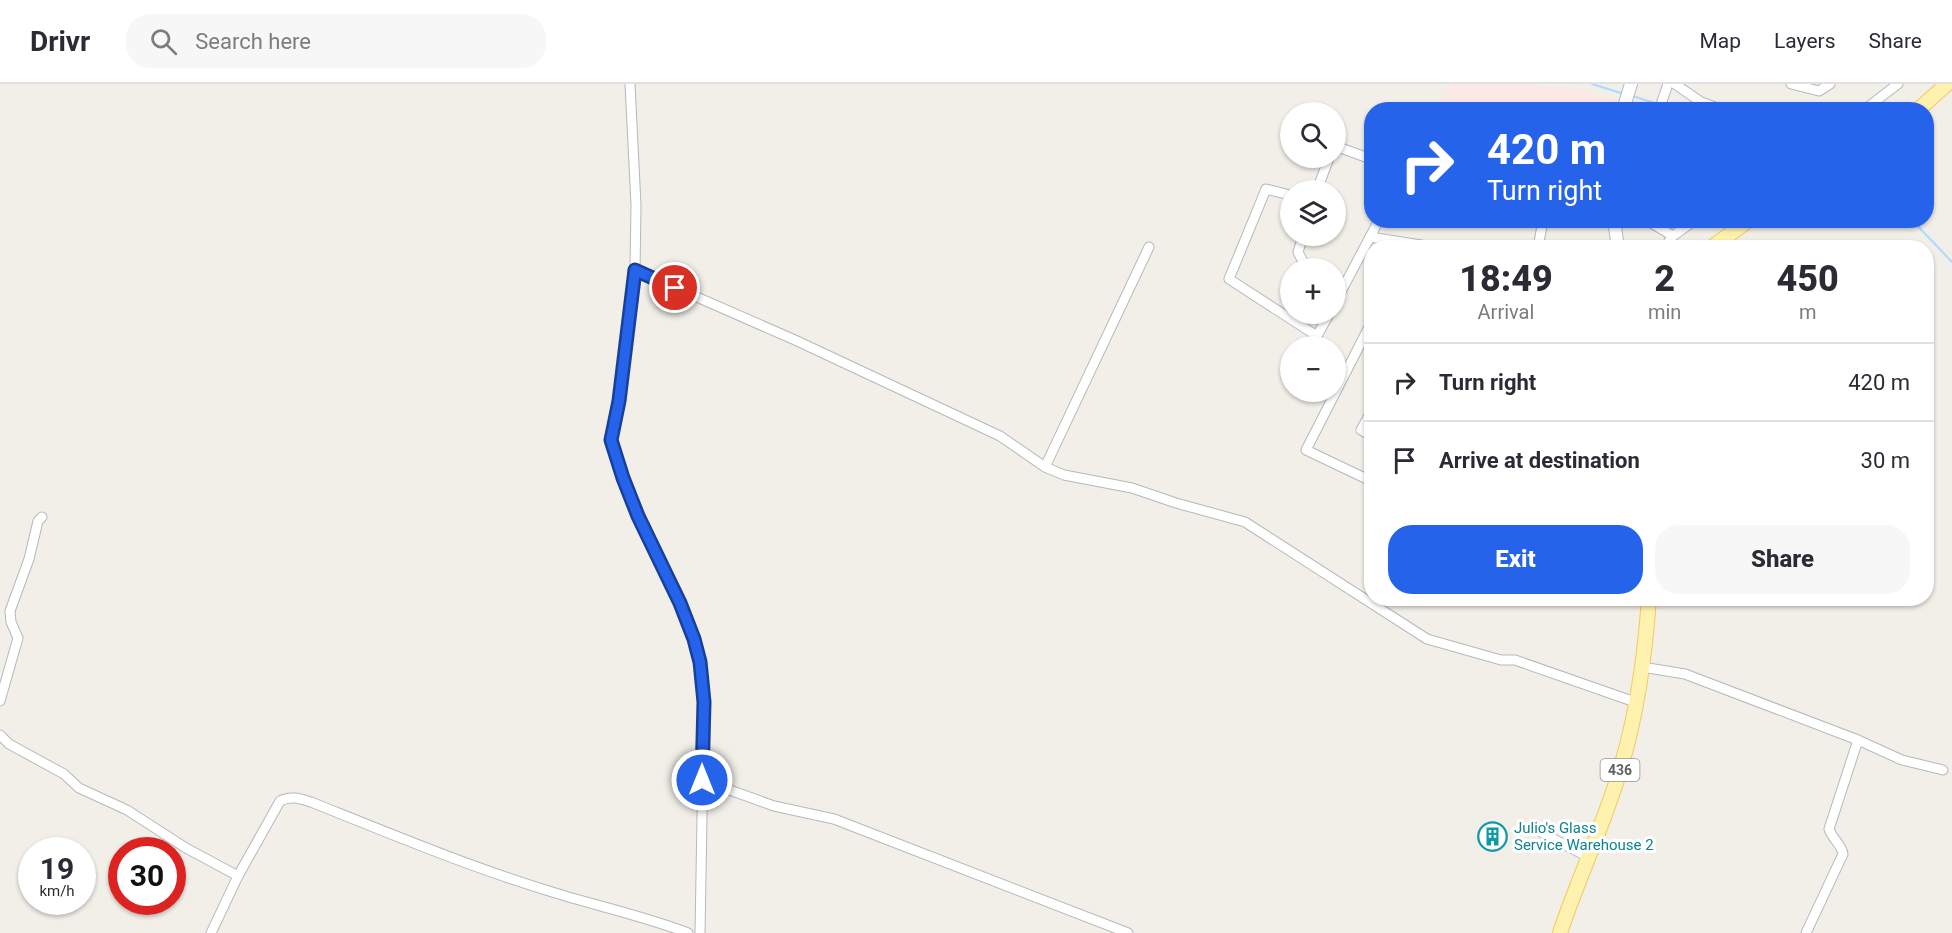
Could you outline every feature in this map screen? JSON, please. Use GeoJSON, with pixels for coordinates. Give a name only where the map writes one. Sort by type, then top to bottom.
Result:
{"type":"FeatureCollection","features":[{"type":"Feature","properties":{"kind":"main road"},"geometry":{"type":"LineString","coordinates":[[1927,102],[1947,84]]}},
{"type":"Feature","properties":{"kind":"main road"},"geometry":{"type":"LineString","coordinates":[[1722,240],[1738,228]]}},
{"type":"Feature","properties":{"kind":"main road","name":"436"},"geometry":{"type":"LineString","coordinates":[[1560,933],[1620,769],[1642,667],[1648,606]]}},
{"type":"Feature","properties":{"kind":"street"},"geometry":{"type":"LineString","coordinates":[[630,84],[636,205],[635,270],[619,401],[611,440],[638,516],[680,603],[700,662],[704,702],[700,933]]}},
{"type":"Feature","properties":{"kind":"street"},"geometry":{"type":"LineString","coordinates":[[1661,102],[1668,84]]}},
{"type":"Feature","properties":{"kind":"street"},"geometry":{"type":"LineString","coordinates":[[1675,84],[1701,102]]}},
{"type":"Feature","properties":{"kind":"street"},"geometry":{"type":"LineString","coordinates":[[1791,84],[1819,91],[1830,84]]}},
{"type":"Feature","properties":{"kind":"street"},"geometry":{"type":"LineString","coordinates":[[1874,102],[1898,84]]}},
{"type":"Feature","properties":{"kind":"street"},"geometry":{"type":"LineString","coordinates":[[1625,102],[1631,85]]}},
{"type":"Feature","properties":{"kind":"street"},"geometry":{"type":"LineString","coordinates":[[1346,150],[1364,156]]}},
{"type":"Feature","properties":{"kind":"street"},"geometry":{"type":"LineString","coordinates":[[1280,192],[1266,189],[1229,279],[1280,312]]}},
{"type":"Feature","properties":{"kind":"street"},"geometry":{"type":"LineString","coordinates":[[1368,240],[1375,228]]}},
{"type":"Feature","properties":{"kind":"street"},"geometry":{"type":"LineString","coordinates":[[1660,228],[1673,236]]}},
{"type":"Feature","properties":{"kind":"street"},"geometry":{"type":"LineString","coordinates":[[1670,240],[1684,228]]}},
{"type":"Feature","properties":{"kind":"street"},"geometry":{"type":"LineString","coordinates":[[1370,237],[1385,240]]}},
{"type":"Feature","properties":{"kind":"street"},"geometry":{"type":"LineString","coordinates":[[1346,275],[1364,246]]}},
{"type":"Feature","properties":{"kind":"street"},"geometry":{"type":"LineString","coordinates":[[1045,467],[1149,247]]}},
{"type":"Feature","properties":{"kind":"street"},"geometry":{"type":"LineString","coordinates":[[635,270],[795,340],[1000,436],[1045,467],[1064,475],[1132,488],[1245,522],[1364,598]]}},
{"type":"Feature","properties":{"kind":"street"},"geometry":{"type":"LineString","coordinates":[[1298,324],[1317,336],[1324,324]]}},
{"type":"Feature","properties":{"kind":"street"},"geometry":{"type":"LineString","coordinates":[[1364,337],[1306,450],[1364,478]]}},
{"type":"Feature","properties":{"kind":"street"},"geometry":{"type":"LineString","coordinates":[[0,701],[18,638],[10,622],[10,611],[31,552],[38,522],[42,517]]}},
{"type":"Feature","properties":{"kind":"street"},"geometry":{"type":"LineString","coordinates":[[1376,606],[1427,639],[1501,660],[1515,660],[1635,702]]}},
{"type":"Feature","properties":{"kind":"street"},"geometry":{"type":"LineString","coordinates":[[1642,667],[1685,674],[1858,740],[1902,760],[1943,770]]}},
{"type":"Feature","properties":{"kind":"street"},"geometry":{"type":"LineString","coordinates":[[0,735],[9,744],[63,774],[79,788],[127,810],[186,848],[238,876]]}},
{"type":"Feature","properties":{"kind":"street"},"geometry":{"type":"LineString","coordinates":[[1806,933],[1843,854],[1842,848],[1833,840],[1829,829],[1858,740]]}},
{"type":"Feature","properties":{"kind":"street"},"geometry":{"type":"LineString","coordinates":[[702,780],[774,806],[834,819],[1128,933]]}},
{"type":"Feature","properties":{"kind":"street"},"geometry":{"type":"LineString","coordinates":[[211,933],[238,876],[280,801],[286,798],[311,802],[414,844],[552,892],[620,910],[688,933]]}},
{"type":"Feature","properties":{"kind":"street"},"geometry":{"type":"LineString","coordinates":[[1535,829],[1588,857]]}},
{"type":"Feature","properties":{"kind":"shaded area"},"geometry":{"type":"Polygon","coordinates":[[[1449,84],[1531,84],[1542,87],[1573,88],[1618,101],[1618,102],[1440,102],[1449,84]]]}},
{"type":"Feature","properties":{"kind":"waterway"},"geometry":{"type":"LineString","coordinates":[[1592,84],[1624,94]]}},
{"type":"Feature","properties":{"kind":"waterway"},"geometry":{"type":"LineString","coordinates":[[1632,96],[1652,102]]}},
{"type":"Feature","properties":{"kind":"waterway"},"geometry":{"type":"LineString","coordinates":[[1920,228],[1931,240]]}},
{"type":"Feature","properties":{"kind":"waterway"},"geometry":{"type":"LineString","coordinates":[[1934,243],[1952,262]]}},
{"type":"Feature","properties":{"kind":"place","name":"Julio's Glass Service Warehouse 2"},"geometry":{"type":"Point","coordinates":[1493,837]}},
{"type":"Feature","properties":{"kind":"route"},"geometry":{"type":"LineString","coordinates":[[675,288],[635,270],[619,401],[611,440],[638,516],[680,603],[694,639],[700,662],[704,702],[702,780]]}}]}
